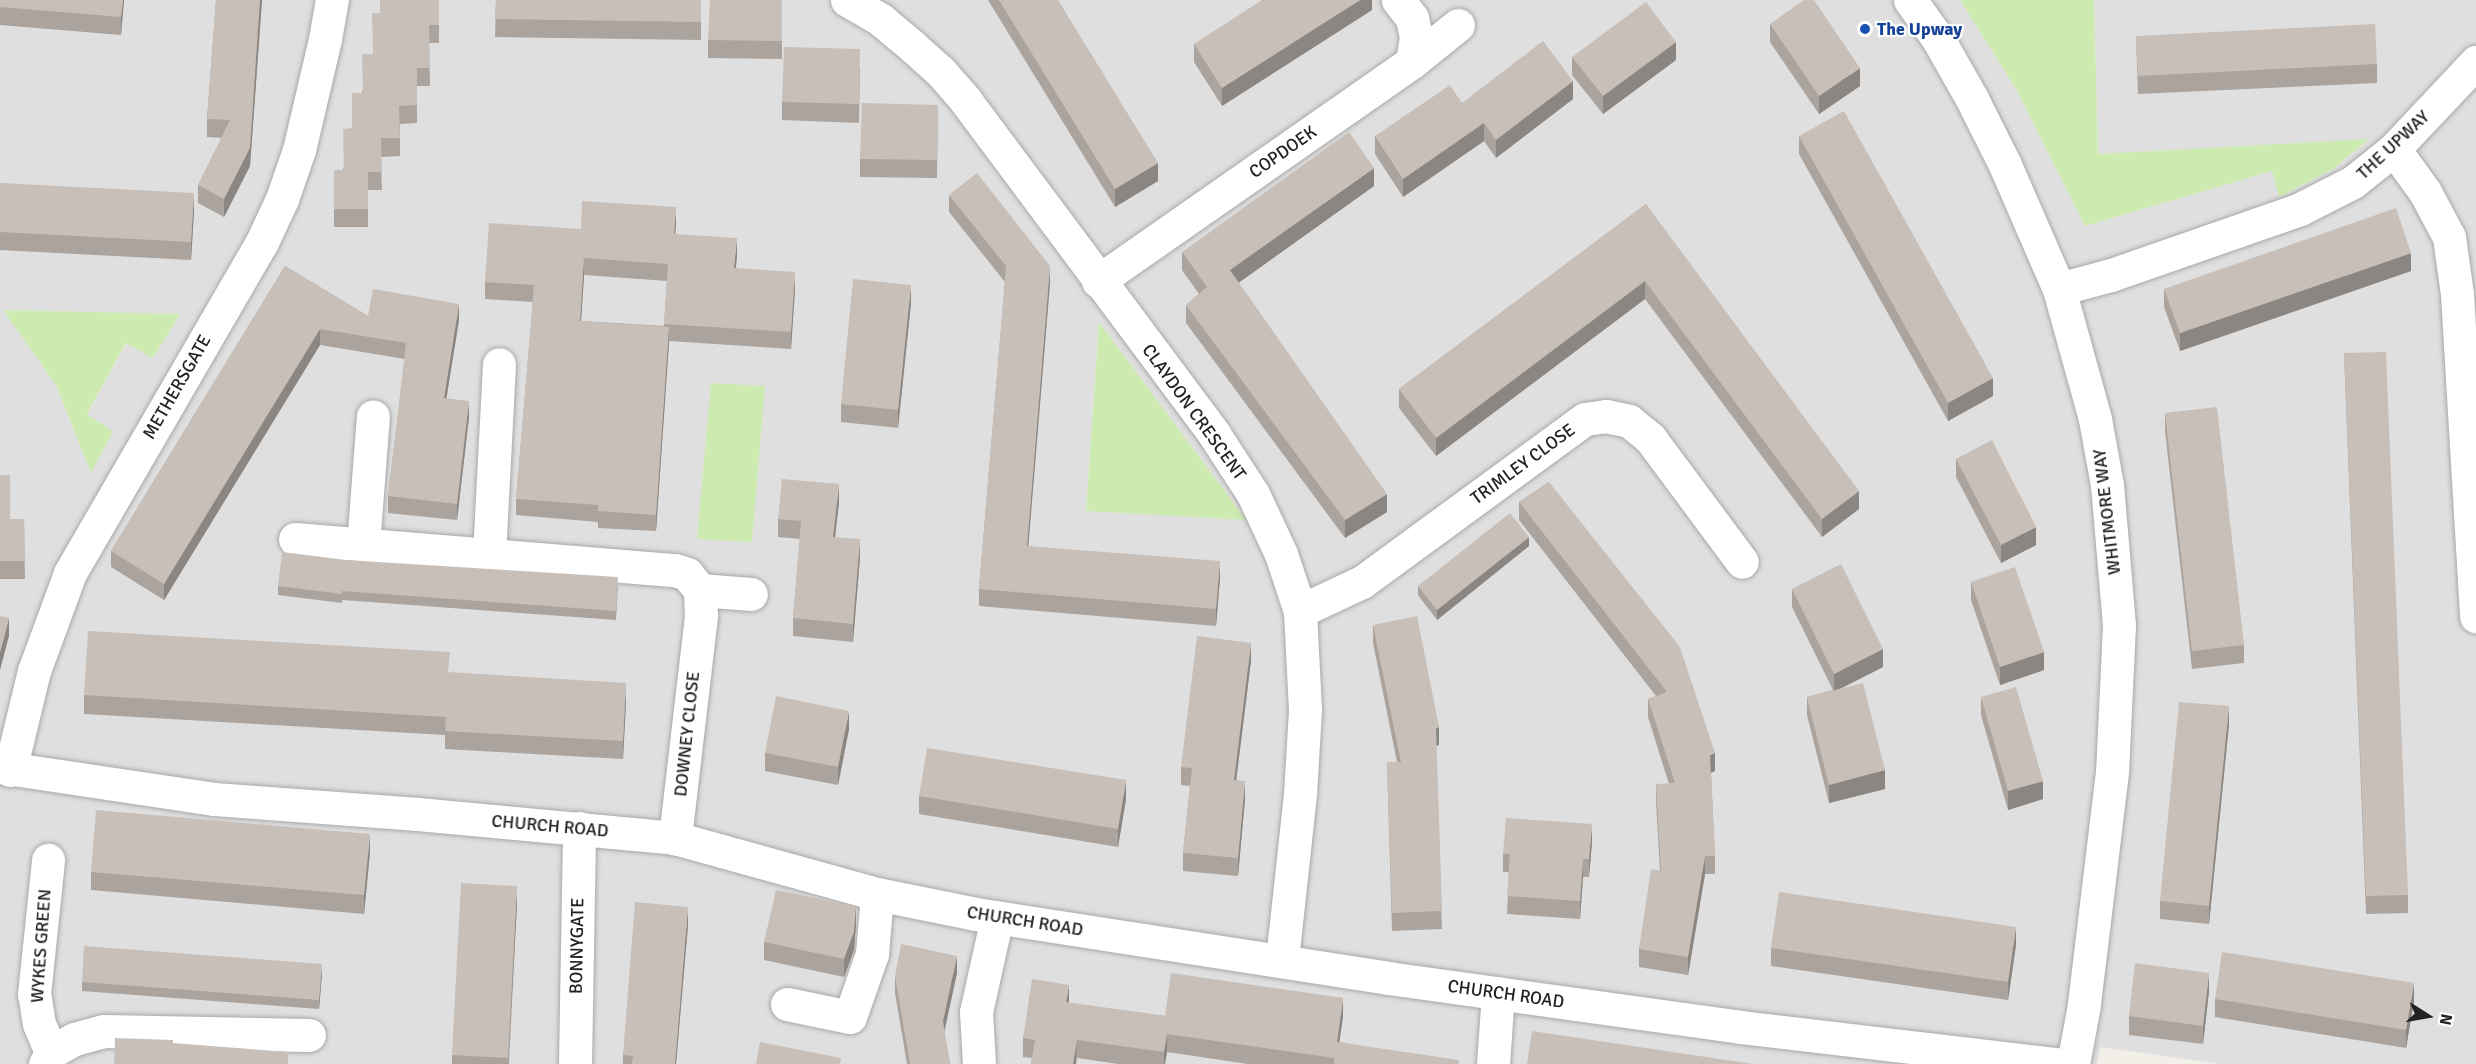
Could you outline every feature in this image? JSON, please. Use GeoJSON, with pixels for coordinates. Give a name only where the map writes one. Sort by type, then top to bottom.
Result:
{"type":"FeatureCollection","features":[{"type":"Feature","properties":{"kind":"street","name":"METHERSGATE"},"geometry":{"type":"LineString","coordinates":[[5,769],[34,671],[70,573],[261,244],[282,199],[299,150],[332,0]]}},
{"type":"Feature","properties":{"kind":"street","name":"CLAYDON CRESCENT"},"geometry":{"type":"LineString","coordinates":[[847,0],[881,20],[941,72],[966,101],[1214,434],[1252,494],[1281,554],[1300,611],[1305,710],[1282,961]]}},
{"type":"Feature","properties":{"kind":"street"},"geometry":{"type":"LineString","coordinates":[[1398,0],[1412,18],[1416,37],[1412,62]]}},
{"type":"Feature","properties":{"kind":"street","name":"WHITMORE WAY"},"geometry":{"type":"LineString","coordinates":[[1910,0],[1938,39],[2006,165],[2059,289],[2095,419],[2107,485],[2119,625],[2112,772],[2085,1005],[2073,1064]]}},
{"type":"Feature","properties":{"kind":"street","name":"COPDOEK"},"geometry":{"type":"LineString","coordinates":[[1098,280],[1412,62],[1458,26]]}},
{"type":"Feature","properties":{"kind":"street","name":"THE UPWAY"},"geometry":{"type":"LineString","coordinates":[[2059,289],[2111,275],[2300,209],[2353,182],[2394,149],[2476,62]]}},
{"type":"Feature","properties":{"kind":"street"},"geometry":{"type":"LineString","coordinates":[[2394,149],[2425,192],[2449,237],[2457,294],[2476,616]]}},
{"type":"Feature","properties":{"kind":"street"},"geometry":{"type":"LineString","coordinates":[[489,555],[499,364]]}},
{"type":"Feature","properties":{"kind":"street"},"geometry":{"type":"LineString","coordinates":[[363,544],[373,416]]}},
{"type":"Feature","properties":{"kind":"street","name":"TRIMLEY CLOSE"},"geometry":{"type":"LineString","coordinates":[[1300,611],[1362,582],[1585,419],[1606,416],[1629,421],[1650,438],[1742,562]]}},
{"type":"Feature","properties":{"kind":"street"},"geometry":{"type":"LineString","coordinates":[[295,539],[675,570],[687,574],[700,590],[751,594]]}},
{"type":"Feature","properties":{"kind":"street","name":"DOWNEY CLOSE"},"geometry":{"type":"LineString","coordinates":[[675,838],[698,629],[700,590]]}},
{"type":"Feature","properties":{"kind":"street","name":"CHURCH ROAD"},"geometry":{"type":"LineString","coordinates":[[5,769],[214,799],[579,828],[675,838],[877,894],[997,917],[1498,993],[1741,1027],[2055,1064]]}},
{"type":"Feature","properties":{"kind":"street","name":"BONNYGATE"},"geometry":{"type":"LineString","coordinates":[[575,1064],[579,828]]}},
{"type":"Feature","properties":{"kind":"street","name":"WYKES GREEN"},"geometry":{"type":"LineString","coordinates":[[48,860],[34,994],[48,1058]]}},
{"type":"Feature","properties":{"kind":"street"},"geometry":{"type":"LineString","coordinates":[[787,1004],[850,1017],[872,954],[877,894]]}},
{"type":"Feature","properties":{"kind":"street"},"geometry":{"type":"LineString","coordinates":[[979,1064],[976,1012],[997,917]]}},
{"type":"Feature","properties":{"kind":"street"},"geometry":{"type":"LineString","coordinates":[[1493,1064],[1498,993]]}},
{"type":"Feature","properties":{"kind":"street"},"geometry":{"type":"LineString","coordinates":[[48,1058],[74,1039],[103,1031],[309,1035]]}},
{"type":"Feature","properties":{"kind":"shaded area"},"geometry":{"type":"Polygon","coordinates":[[[0,0],[1960,0],[2016,89],[2086,226],[2273,170],[2280,197],[2333,169],[2368,140],[2098,154],[2094,0],[2476,0],[2476,1064],[2221,1064],[2100,1047],[2097,1064],[0,1064],[0,0]],[[4,310],[56,385],[74,432],[87,415],[127,342],[153,358],[180,315],[179,315],[4,310]],[[1099,323],[1086,510],[1246,520],[1099,323]]]}},
{"type":"Feature","properties":{"kind":"green space"},"geometry":{"type":"Polygon","coordinates":[[[1960,0],[2094,0],[2098,154],[2369,139],[2333,169],[2279,197],[2272,171],[2085,226],[2016,89],[1960,0]]]}},
{"type":"Feature","properties":{"kind":"green space"},"geometry":{"type":"Polygon","coordinates":[[[3,310],[180,314],[153,358],[126,343],[87,414],[113,432],[91,473],[56,385],[3,310]]]}},
{"type":"Feature","properties":{"kind":"green space"},"geometry":{"type":"Polygon","coordinates":[[[1099,322],[1246,520],[1086,511],[1099,322]]]}},
{"type":"Feature","properties":{"kind":"green space"},"geometry":{"type":"Polygon","coordinates":[[[711,383],[765,386],[752,542],[697,539],[711,383]]]}},
{"type":"Feature","properties":{"kind":"building"},"geometry":{"type":"Polygon","coordinates":[[[0,0],[123,0],[121,17],[0,7],[0,0]]]}},
{"type":"Feature","properties":{"kind":"building"},"geometry":{"type":"Polygon","coordinates":[[[216,0],[260,0],[250,148],[224,199],[198,185],[230,120],[207,119],[216,0]]]}},
{"type":"Feature","properties":{"kind":"building"},"geometry":{"type":"Polygon","coordinates":[[[380,0],[439,0],[439,25],[429,25],[430,68],[417,68],[417,105],[399,106],[400,138],[381,138],[382,172],[368,172],[368,209],[334,209],[334,170],[344,170],[343,129],[352,128],[352,93],[363,93],[362,54],[373,54],[372,13],[380,13],[380,0]]]}},
{"type":"Feature","properties":{"kind":"building"},"geometry":{"type":"Polygon","coordinates":[[[496,0],[701,0],[701,22],[495,19],[496,0]]]}},
{"type":"Feature","properties":{"kind":"building"},"geometry":{"type":"Polygon","coordinates":[[[710,0],[782,0],[782,41],[708,40],[710,0]]]}},
{"type":"Feature","properties":{"kind":"building"},"geometry":{"type":"Polygon","coordinates":[[[999,0],[1058,0],[1158,163],[1115,189],[999,0]]]}},
{"type":"Feature","properties":{"kind":"building"},"geometry":{"type":"Polygon","coordinates":[[[1262,0],[1360,0],[1222,88],[1194,44],[1262,0]]]}},
{"type":"Feature","properties":{"kind":"building"},"geometry":{"type":"Polygon","coordinates":[[[1804,0],[1814,0],[1860,68],[1819,96],[1770,24],[1804,0]]]}},
{"type":"Feature","properties":{"kind":"building"},"geometry":{"type":"Polygon","coordinates":[[[1646,2],[1676,42],[1603,96],[1572,57],[1646,2]]]}},
{"type":"Feature","properties":{"kind":"building"},"geometry":{"type":"Polygon","coordinates":[[[2375,24],[2377,64],[2138,76],[2136,36],[2375,24]]]}},
{"type":"Feature","properties":{"kind":"building"},"geometry":{"type":"Polygon","coordinates":[[[1543,41],[1573,81],[1496,140],[1484,123],[1403,179],[1375,136],[1450,85],[1462,103],[1543,41]]]}},
{"type":"Feature","properties":{"kind":"building"},"geometry":{"type":"Polygon","coordinates":[[[784,47],[860,49],[859,104],[782,102],[784,47]]]}},
{"type":"Feature","properties":{"kind":"building"},"geometry":{"type":"Polygon","coordinates":[[[862,103],[938,105],[937,160],[860,159],[862,103]]]}},
{"type":"Feature","properties":{"kind":"building"},"geometry":{"type":"Polygon","coordinates":[[[1844,111],[1993,378],[1948,403],[1799,136],[1844,111]]]}},
{"type":"Feature","properties":{"kind":"building"},"geometry":{"type":"Polygon","coordinates":[[[1349,132],[1374,168],[1230,270],[1387,494],[1345,520],[1186,305],[1207,287],[1182,252],[1349,132]]]}},
{"type":"Feature","properties":{"kind":"building"},"geometry":{"type":"Polygon","coordinates":[[[977,173],[1050,266],[1027,546],[1220,561],[1216,609],[979,589],[1006,266],[949,195],[977,173]]]}},
{"type":"Feature","properties":{"kind":"building"},"geometry":{"type":"Polygon","coordinates":[[[0,183],[194,193],[191,242],[0,232],[0,183]]]}},
{"type":"Feature","properties":{"kind":"building"},"geometry":{"type":"Polygon","coordinates":[[[582,201],[676,207],[674,234],[737,238],[734,268],[795,272],[791,332],[664,324],[668,264],[584,258],[580,321],[669,327],[656,515],[598,511],[598,505],[516,499],[534,285],[485,282],[489,223],[581,229],[582,201]]]}},
{"type":"Feature","properties":{"kind":"building"},"geometry":{"type":"Polygon","coordinates":[[[1646,204],[1859,491],[1822,519],[1645,281],[1436,438],[1399,389],[1646,204]]]}},
{"type":"Feature","properties":{"kind":"building"},"geometry":{"type":"Polygon","coordinates":[[[2396,208],[2411,253],[2180,333],[2164,289],[2396,208]]]}},
{"type":"Feature","properties":{"kind":"building"},"geometry":{"type":"Polygon","coordinates":[[[285,266],[368,316],[373,289],[459,304],[444,398],[469,401],[457,504],[388,496],[406,343],[320,329],[164,584],[111,551],[285,266]]]}},
{"type":"Feature","properties":{"kind":"building"},"geometry":{"type":"Polygon","coordinates":[[[853,279],[911,285],[898,410],[841,404],[853,279]]]}},
{"type":"Feature","properties":{"kind":"building"},"geometry":{"type":"Polygon","coordinates":[[[2386,352],[2408,895],[2366,896],[2344,353],[2386,352]]]}},
{"type":"Feature","properties":{"kind":"building"},"geometry":{"type":"Polygon","coordinates":[[[2217,407],[2244,645],[2192,651],[2165,413],[2217,407]]]}},
{"type":"Feature","properties":{"kind":"building"},"geometry":{"type":"Polygon","coordinates":[[[1992,440],[2036,527],[2001,545],[1956,459],[1992,440]]]}},
{"type":"Feature","properties":{"kind":"building"},"geometry":{"type":"Polygon","coordinates":[[[0,475],[10,475],[10,519],[24,519],[25,561],[0,561],[0,475]]]}},
{"type":"Feature","properties":{"kind":"building"},"geometry":{"type":"Polygon","coordinates":[[[782,479],[839,484],[833,537],[860,539],[853,624],[793,618],[801,521],[778,519],[782,479]]]}},
{"type":"Feature","properties":{"kind":"building"},"geometry":{"type":"Polygon","coordinates":[[[1549,482],[1680,647],[1715,753],[1710,755],[1715,856],[1705,856],[1688,957],[1639,949],[1651,869],[1661,871],[1656,784],[1675,783],[1648,699],[1667,692],[1519,502],[1549,482]]]}},
{"type":"Feature","properties":{"kind":"building"},"geometry":{"type":"Polygon","coordinates":[[[1510,513],[1529,537],[1437,610],[1418,586],[1510,513]]]}},
{"type":"Feature","properties":{"kind":"building"},"geometry":{"type":"Polygon","coordinates":[[[282,552],[346,560],[618,577],[616,611],[342,591],[342,594],[278,586],[282,552]]]}},
{"type":"Feature","properties":{"kind":"building"},"geometry":{"type":"Polygon","coordinates":[[[1841,564],[1883,649],[1834,674],[1792,589],[1841,564]]]}},
{"type":"Feature","properties":{"kind":"building"},"geometry":{"type":"Polygon","coordinates":[[[2015,567],[2044,652],[2000,667],[1971,582],[2015,567]]]}},
{"type":"Feature","properties":{"kind":"building"},"geometry":{"type":"Polygon","coordinates":[[[0,616],[9,618],[0,652],[0,616]]]}},
{"type":"Feature","properties":{"kind":"building"},"geometry":{"type":"Polygon","coordinates":[[[1417,616],[1439,727],[1436,728],[1442,911],[1392,913],[1387,762],[1401,762],[1373,625],[1417,616]]]}},
{"type":"Feature","properties":{"kind":"building"},"geometry":{"type":"Polygon","coordinates":[[[88,631],[450,652],[448,672],[626,683],[623,741],[445,731],[446,717],[84,695],[88,631]]]}},
{"type":"Feature","properties":{"kind":"building"},"geometry":{"type":"Polygon","coordinates":[[[1197,636],[1251,643],[1234,780],[1245,781],[1238,858],[1183,853],[1192,768],[1181,767],[1197,636]]]}},
{"type":"Feature","properties":{"kind":"building"},"geometry":{"type":"Polygon","coordinates":[[[1863,683],[1885,770],[1829,785],[1807,697],[1863,683]]]}},
{"type":"Feature","properties":{"kind":"building"},"geometry":{"type":"Polygon","coordinates":[[[2016,687],[2043,781],[2008,791],[1981,697],[2016,687]]]}},
{"type":"Feature","properties":{"kind":"building"},"geometry":{"type":"Polygon","coordinates":[[[776,696],[849,711],[838,767],[765,753],[776,696]]]}},
{"type":"Feature","properties":{"kind":"building"},"geometry":{"type":"Polygon","coordinates":[[[2179,702],[2229,706],[2209,906],[2160,901],[2179,702]]]}},
{"type":"Feature","properties":{"kind":"building"},"geometry":{"type":"Polygon","coordinates":[[[927,748],[1126,780],[1118,829],[919,796],[927,748]]]}},
{"type":"Feature","properties":{"kind":"building"},"geometry":{"type":"Polygon","coordinates":[[[96,810],[370,834],[364,895],[91,872],[96,810]]]}},
{"type":"Feature","properties":{"kind":"building"},"geometry":{"type":"Polygon","coordinates":[[[1506,818],[1592,824],[1589,859],[1583,859],[1580,901],[1507,896],[1510,854],[1503,854],[1506,818]]]}},
{"type":"Feature","properties":{"kind":"building"},"geometry":{"type":"Polygon","coordinates":[[[461,883],[517,886],[508,1058],[452,1055],[461,883]]]}},
{"type":"Feature","properties":{"kind":"building"},"geometry":{"type":"Polygon","coordinates":[[[776,890],[856,906],[854,932],[844,959],[764,942],[776,890]]]}},
{"type":"Feature","properties":{"kind":"building"},"geometry":{"type":"Polygon","coordinates":[[[1779,892],[2016,927],[2008,982],[1771,948],[1779,892]]]}},
{"type":"Feature","properties":{"kind":"building"},"geometry":{"type":"Polygon","coordinates":[[[635,902],[688,907],[675,1064],[632,1064],[633,1056],[623,1055],[635,902]]]}},
{"type":"Feature","properties":{"kind":"building"},"geometry":{"type":"Polygon","coordinates":[[[901,944],[957,956],[943,1021],[950,1064],[910,1064],[895,976],[901,944]]]}},
{"type":"Feature","properties":{"kind":"building"},"geometry":{"type":"Polygon","coordinates":[[[84,946],[322,964],[319,1000],[82,982],[84,946]]]}},
{"type":"Feature","properties":{"kind":"building"},"geometry":{"type":"Polygon","coordinates":[[[2222,952],[2414,983],[2406,1030],[2215,999],[2222,952]]]}},
{"type":"Feature","properties":{"kind":"building"},"geometry":{"type":"Polygon","coordinates":[[[2135,963],[2209,973],[2203,1026],[2129,1016],[2135,963]]]}},
{"type":"Feature","properties":{"kind":"building"},"geometry":{"type":"Polygon","coordinates":[[[1171,973],[1343,998],[1337,1042],[1459,1060],[1459,1064],[1334,1064],[1334,1058],[1167,1034],[1164,1052],[1077,1040],[1073,1064],[1031,1064],[1035,1040],[1023,1038],[1032,979],[1069,985],[1066,1002],[1165,1016],[1171,973]]]}},
{"type":"Feature","properties":{"kind":"building"},"geometry":{"type":"Polygon","coordinates":[[[1532,1031],[1753,1064],[1527,1064],[1532,1031]]]}},
{"type":"Feature","properties":{"kind":"building"},"geometry":{"type":"Polygon","coordinates":[[[115,1038],[173,1040],[173,1043],[288,1052],[288,1064],[114,1064],[115,1038]]]}},
{"type":"Feature","properties":{"kind":"building"},"geometry":{"type":"Polygon","coordinates":[[[760,1042],[841,1058],[840,1064],[756,1064],[760,1042]]]}},
{"type":"Feature","properties":{"kind":"place","name":"The Upway"},"geometry":{"type":"Point","coordinates":[1865,29]}}]}
